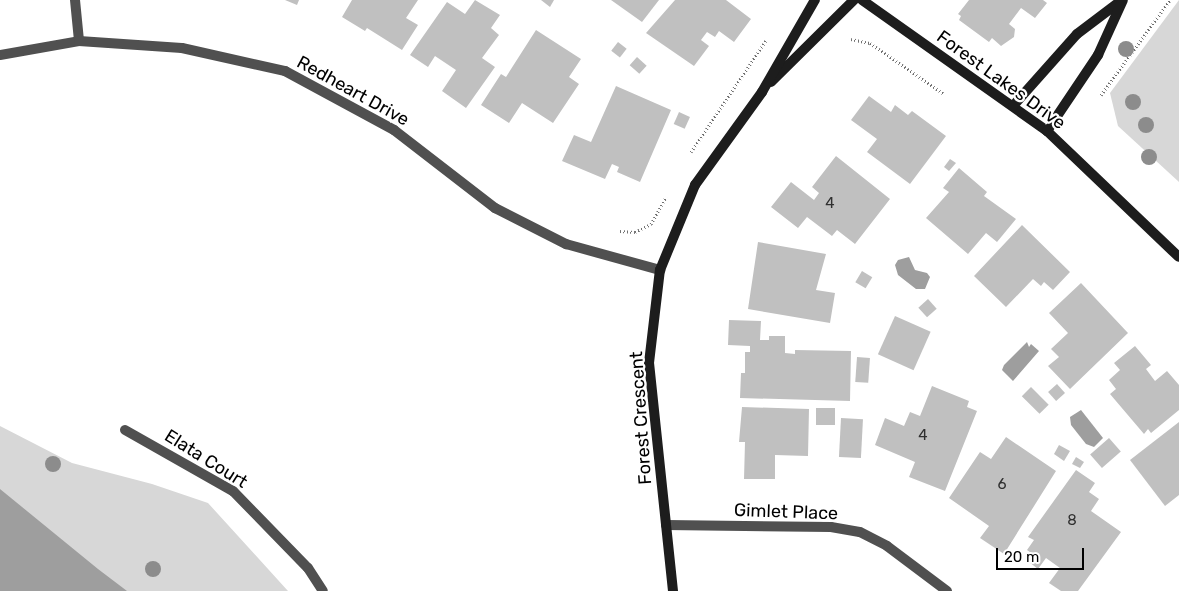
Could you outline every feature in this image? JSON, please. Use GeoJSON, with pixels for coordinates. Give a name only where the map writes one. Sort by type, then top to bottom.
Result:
{"type":"FeatureCollection","features":[{"type":"Feature","properties":{"kind":"street"},"geometry":{"type":"LineString","coordinates":[[75,0],[79,40]]}},
{"type":"Feature","properties":{"kind":"street","name":"Forest Crescent"},"geometry":{"type":"LineString","coordinates":[[673,591],[649,362],[660,270],[695,185],[762,92],[815,0]]}},
{"type":"Feature","properties":{"kind":"street","name":"Forest Crescent"},"geometry":{"type":"LineString","coordinates":[[762,92],[854,0]]}},
{"type":"Feature","properties":{"kind":"street","name":"Forest Lakes Drive"},"geometry":{"type":"LineString","coordinates":[[862,0],[1047,131],[1179,257]]}},
{"type":"Feature","properties":{"kind":"street"},"geometry":{"type":"LineString","coordinates":[[1013,106],[1077,34],[1123,0]]}},
{"type":"Feature","properties":{"kind":"street"},"geometry":{"type":"LineString","coordinates":[[1047,131],[1098,55],[1123,0]]}},
{"type":"Feature","properties":{"kind":"street","name":"Redheart Drive"},"geometry":{"type":"LineString","coordinates":[[0,55],[79,40],[182,48],[286,71],[394,130],[495,208],[566,244],[660,270]]}},
{"type":"Feature","properties":{"kind":"street","name":"Elata Court"},"geometry":{"type":"LineString","coordinates":[[124,430],[233,490],[308,568],[323,591]]}},
{"type":"Feature","properties":{"kind":"street","name":"Gimlet Place"},"geometry":{"type":"LineString","coordinates":[[666,525],[831,527],[860,532],[887,546],[947,591]]}},
{"type":"Feature","properties":{"kind":"path"},"geometry":{"type":"LineString","coordinates":[[1101,95],[1170,0]]}},
{"type":"Feature","properties":{"kind":"path"},"geometry":{"type":"LineString","coordinates":[[688,158],[769,36]]}},
{"type":"Feature","properties":{"kind":"path"},"geometry":{"type":"LineString","coordinates":[[852,39],[870,42],[944,94]]}},
{"type":"Feature","properties":{"kind":"path"},"geometry":{"type":"LineString","coordinates":[[620,231],[634,232],[651,224],[669,191]]}},
{"type":"Feature","properties":{"kind":"shaded area"},"geometry":{"type":"Polygon","coordinates":[[[1179,0],[1179,182],[1118,126],[1110,93],[1179,0]]]}},
{"type":"Feature","properties":{"kind":"shaded area"},"geometry":{"type":"Polygon","coordinates":[[[909,257],[915,270],[927,273],[930,277],[925,289],[916,289],[898,275],[895,265],[898,260],[909,257]]]}},
{"type":"Feature","properties":{"kind":"shaded area"},"geometry":{"type":"Polygon","coordinates":[[[1027,342],[1029,347],[1031,344],[1039,351],[1013,381],[1002,370],[1004,365],[1027,342]]]}},
{"type":"Feature","properties":{"kind":"shaded area"},"geometry":{"type":"Polygon","coordinates":[[[1081,410],[1103,438],[1094,447],[1086,444],[1071,425],[1070,417],[1081,410]]]}},
{"type":"Feature","properties":{"kind":"shaded area"},"geometry":{"type":"Polygon","coordinates":[[[0,426],[72,463],[152,484],[208,503],[288,591],[0,591],[0,426]]]}},
{"type":"Feature","properties":{"kind":"shaded area"},"geometry":{"type":"Polygon","coordinates":[[[0,489],[98,569],[127,591],[0,591],[0,489]]]}},
{"type":"Feature","properties":{"kind":"building"},"geometry":{"type":"Polygon","coordinates":[[[285,0],[299,0],[297,5],[285,0]]]}},
{"type":"Feature","properties":{"kind":"building"},"geometry":{"type":"Polygon","coordinates":[[[352,0],[418,0],[406,18],[418,25],[402,50],[367,28],[365,31],[342,17],[352,0]]]}},
{"type":"Feature","properties":{"kind":"building"},"geometry":{"type":"Polygon","coordinates":[[[475,0],[500,15],[491,28],[499,35],[482,58],[495,67],[466,108],[442,91],[456,70],[435,56],[428,67],[410,55],[447,2],[465,14],[475,0]]]}},
{"type":"Feature","properties":{"kind":"building"},"geometry":{"type":"Polygon","coordinates":[[[541,0],[554,0],[550,7],[541,0]]]}},
{"type":"Feature","properties":{"kind":"building"},"geometry":{"type":"Polygon","coordinates":[[[611,0],[659,0],[642,22],[611,0]]]}},
{"type":"Feature","properties":{"kind":"building"},"geometry":{"type":"Polygon","coordinates":[[[675,0],[726,0],[751,19],[734,42],[719,31],[715,37],[707,32],[701,40],[709,46],[694,66],[646,33],[675,0]]]}},
{"type":"Feature","properties":{"kind":"building"},"geometry":{"type":"Polygon","coordinates":[[[969,0],[1043,0],[1047,3],[1035,18],[1021,8],[1009,24],[1015,29],[1014,37],[1001,46],[992,38],[989,42],[959,20],[961,16],[958,14],[969,0]]]}},
{"type":"Feature","properties":{"kind":"building"},"geometry":{"type":"Polygon","coordinates":[[[536,30],[581,59],[569,77],[579,84],[553,123],[522,103],[509,123],[481,105],[501,74],[506,77],[536,30]]]}},
{"type":"Feature","properties":{"kind":"building"},"geometry":{"type":"Polygon","coordinates":[[[618,42],[627,49],[620,57],[611,51],[618,42]]]}},
{"type":"Feature","properties":{"kind":"building"},"geometry":{"type":"Polygon","coordinates":[[[637,57],[647,66],[639,74],[630,65],[637,57]]]}},
{"type":"Feature","properties":{"kind":"building"},"geometry":{"type":"Polygon","coordinates":[[[616,86],[671,110],[640,182],[617,172],[619,167],[612,164],[605,179],[562,161],[574,135],[591,142],[616,86]]]}},
{"type":"Feature","properties":{"kind":"building"},"geometry":{"type":"Polygon","coordinates":[[[869,96],[891,112],[895,105],[908,115],[912,111],[946,136],[910,184],[867,152],[877,139],[851,120],[869,96]]]}},
{"type":"Feature","properties":{"kind":"building"},"geometry":{"type":"Polygon","coordinates":[[[679,112],[690,117],[685,129],[674,124],[679,112]]]}},
{"type":"Feature","properties":{"kind":"building"},"geometry":{"type":"Polygon","coordinates":[[[836,156],[890,199],[855,244],[837,230],[832,236],[807,217],[798,228],[771,207],[791,182],[814,200],[819,193],[812,187],[836,156]]]}},
{"type":"Feature","properties":{"kind":"building"},"geometry":{"type":"Polygon","coordinates":[[[950,159],[956,163],[949,171],[944,167],[950,159]]]}},
{"type":"Feature","properties":{"kind":"building"},"geometry":{"type":"Polygon","coordinates":[[[959,168],[987,192],[984,196],[1016,219],[997,242],[986,233],[968,254],[926,218],[949,192],[943,188],[959,168]]]}},
{"type":"Feature","properties":{"kind":"building"},"geometry":{"type":"Polygon","coordinates":[[[1022,225],[1070,272],[1053,290],[1044,282],[1041,286],[1033,279],[1006,307],[974,276],[1022,225]]]}},
{"type":"Feature","properties":{"kind":"building"},"geometry":{"type":"Polygon","coordinates":[[[758,242],[826,254],[816,290],[835,293],[830,323],[748,309],[758,242]]]}},
{"type":"Feature","properties":{"kind":"building"},"geometry":{"type":"Polygon","coordinates":[[[862,271],[872,277],[866,288],[855,282],[862,271]]]}},
{"type":"Feature","properties":{"kind":"building"},"geometry":{"type":"Polygon","coordinates":[[[1081,283],[1128,333],[1070,389],[1048,366],[1059,357],[1051,349],[1068,333],[1049,313],[1081,283]]]}},
{"type":"Feature","properties":{"kind":"building"},"geometry":{"type":"Polygon","coordinates":[[[928,299],[937,309],[927,317],[918,308],[928,299]]]}},
{"type":"Feature","properties":{"kind":"building"},"geometry":{"type":"Polygon","coordinates":[[[895,316],[931,332],[914,370],[878,354],[895,316]]]}},
{"type":"Feature","properties":{"kind":"building"},"geometry":{"type":"Polygon","coordinates":[[[729,320],[761,321],[760,340],[769,340],[769,336],[785,336],[785,353],[795,354],[795,350],[851,351],[850,401],[740,398],[741,373],[745,373],[745,352],[750,352],[750,346],[728,345],[729,320]]]}},
{"type":"Feature","properties":{"kind":"building"},"geometry":{"type":"Polygon","coordinates":[[[1135,346],[1151,365],[1146,369],[1155,381],[1167,371],[1179,385],[1179,410],[1151,433],[1148,429],[1144,434],[1110,394],[1116,389],[1109,380],[1120,370],[1114,363],[1135,346]]]}},
{"type":"Feature","properties":{"kind":"building"},"geometry":{"type":"Polygon","coordinates":[[[857,357],[870,358],[868,383],[855,382],[857,357]]]}},
{"type":"Feature","properties":{"kind":"building"},"geometry":{"type":"Polygon","coordinates":[[[1057,384],[1065,393],[1056,401],[1048,392],[1057,384]]]}},
{"type":"Feature","properties":{"kind":"building"},"geometry":{"type":"Polygon","coordinates":[[[932,386],[969,401],[967,407],[977,411],[945,491],[909,477],[915,462],[875,445],[885,418],[904,426],[910,412],[920,416],[932,386]]]}},
{"type":"Feature","properties":{"kind":"building"},"geometry":{"type":"Polygon","coordinates":[[[1031,387],[1049,405],[1039,414],[1022,396],[1031,387]]]}},
{"type":"Feature","properties":{"kind":"building"},"geometry":{"type":"Polygon","coordinates":[[[742,407],[809,409],[808,456],[775,455],[775,479],[744,479],[745,442],[739,442],[742,407]]]}},
{"type":"Feature","properties":{"kind":"building"},"geometry":{"type":"Polygon","coordinates":[[[816,408],[835,408],[835,425],[816,425],[816,408]]]}},
{"type":"Feature","properties":{"kind":"building"},"geometry":{"type":"Polygon","coordinates":[[[841,418],[863,419],[861,458],[839,457],[841,418]]]}},
{"type":"Feature","properties":{"kind":"building"},"geometry":{"type":"Polygon","coordinates":[[[1179,422],[1179,495],[1165,506],[1130,460],[1179,422]]]}},
{"type":"Feature","properties":{"kind":"building"},"geometry":{"type":"Polygon","coordinates":[[[1006,437],[1056,471],[1004,554],[980,538],[989,526],[949,498],[980,452],[991,459],[1006,437]]]}},
{"type":"Feature","properties":{"kind":"building"},"geometry":{"type":"Polygon","coordinates":[[[1109,438],[1121,452],[1102,468],[1090,454],[1109,438]]]}},
{"type":"Feature","properties":{"kind":"building"},"geometry":{"type":"Polygon","coordinates":[[[1059,445],[1070,451],[1064,461],[1054,454],[1059,445]]]}},
{"type":"Feature","properties":{"kind":"building"},"geometry":{"type":"Polygon","coordinates":[[[1076,457],[1084,462],[1080,468],[1072,464],[1076,457]]]}},
{"type":"Feature","properties":{"kind":"building"},"geometry":{"type":"Polygon","coordinates":[[[1076,470],[1095,483],[1089,492],[1099,499],[1091,511],[1121,532],[1078,591],[1061,591],[1049,583],[1060,568],[1046,558],[1038,569],[1029,562],[1034,555],[1027,550],[1034,540],[1028,537],[1076,470]]]}}]}
